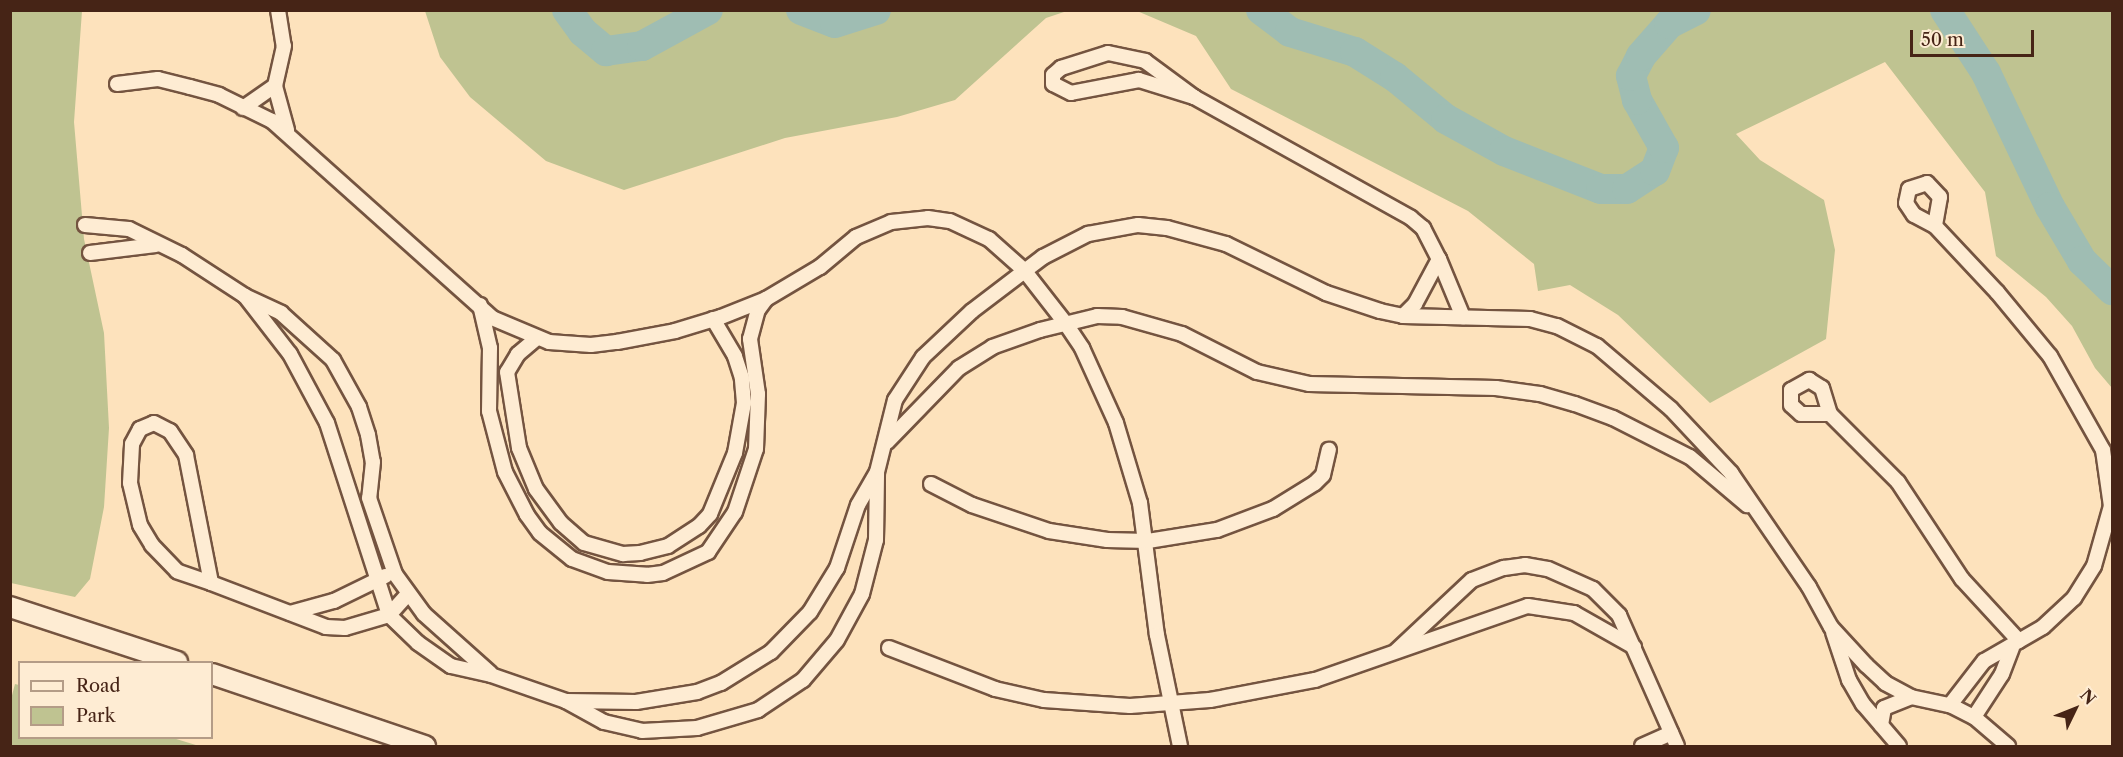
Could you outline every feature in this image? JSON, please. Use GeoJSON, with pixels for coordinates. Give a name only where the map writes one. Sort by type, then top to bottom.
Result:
{"type":"FeatureCollection","features":[{"type":"Feature","properties":{"kind":"main road"},"geometry":{"type":"LineString","coordinates":[[10,607],[171,661]]}},
{"type":"Feature","properties":{"kind":"main road"},"geometry":{"type":"LineString","coordinates":[[213,674],[425,747]]}},
{"type":"Feature","properties":{"kind":"street"},"geometry":{"type":"LineString","coordinates":[[278,10],[284,46],[275,86],[281,119],[288,132]]}},
{"type":"Feature","properties":{"kind":"street"},"geometry":{"type":"LineString","coordinates":[[1194,97],[1139,80],[1071,93],[1060,90],[1052,79],[1061,68],[1075,62],[1120,53],[1145,62],[1194,97],[1411,218],[1423,228],[1439,259],[1463,317]]}},
{"type":"Feature","properties":{"kind":"street"},"geometry":{"type":"LineString","coordinates":[[117,84],[158,79],[219,95],[288,132],[479,303],[492,318],[537,338],[591,345],[675,331],[713,319],[766,299],[820,267],[856,237],[873,227],[909,219],[950,221],[989,239],[1023,270],[1066,324],[1086,356],[1116,423],[1148,541],[1157,634],[1180,747]]}},
{"type":"Feature","properties":{"kind":"street"},"geometry":{"type":"LineString","coordinates":[[243,108],[275,86]]}},
{"type":"Feature","properties":{"kind":"street"},"geometry":{"type":"LineString","coordinates":[[85,225],[129,229],[156,245],[182,255],[245,296],[281,313],[307,333],[348,384],[368,435],[373,462],[369,498],[374,521],[395,574],[408,594],[439,630],[491,675]]}},
{"type":"Feature","properties":{"kind":"street"},"geometry":{"type":"LineString","coordinates":[[566,701],[636,702],[697,692],[721,683],[771,652],[810,612],[837,568],[858,505],[877,472],[887,442],[895,400],[923,357],[1023,270],[1088,234],[1138,225],[1167,228],[1226,244],[1326,293],[1404,316],[1530,319],[1557,327],[1596,346],[1671,409],[1731,473],[1831,627],[1885,683],[1911,697],[1950,705],[1974,717],[2008,747]]}},
{"type":"Feature","properties":{"kind":"street"},"geometry":{"type":"LineString","coordinates":[[1935,226],[1997,292],[2050,356],[2089,420],[2103,450],[2109,478],[2108,528],[2086,582],[2054,618],[2016,644],[1984,660],[1950,705]]}},
{"type":"Feature","properties":{"kind":"street"},"geometry":{"type":"LineString","coordinates":[[90,253],[156,245]]}},
{"type":"Feature","properties":{"kind":"street"},"geometry":{"type":"LineString","coordinates":[[1404,316],[1415,304],[1439,259]]}},
{"type":"Feature","properties":{"kind":"street"},"geometry":{"type":"LineString","coordinates":[[245,296],[290,354],[327,423],[389,615],[433,656],[451,666],[491,675],[566,701],[604,722],[642,730],[672,731],[732,720],[780,697],[820,662],[862,594],[876,540],[877,472]]}},
{"type":"Feature","properties":{"kind":"street"},"geometry":{"type":"LineString","coordinates":[[479,303],[490,348],[489,411],[505,472],[540,533],[556,549],[590,568],[627,575],[663,573],[708,552],[720,538],[735,512],[756,449],[758,394],[750,339],[758,310],[766,299]]}},
{"type":"Feature","properties":{"kind":"street"},"geometry":{"type":"LineString","coordinates":[[887,442],[943,383],[975,357],[1016,338],[1097,316],[1152,323],[1182,334],[1250,369],[1309,384],[1454,386],[1540,394],[1613,418],[1681,452],[1761,516]]}},
{"type":"Feature","properties":{"kind":"street"},"geometry":{"type":"LineString","coordinates":[[537,338],[518,354],[507,372],[519,448],[548,508],[572,535],[598,549],[631,553],[668,546],[710,514],[735,453],[744,403],[735,356],[713,319]]}},
{"type":"Feature","properties":{"kind":"street"},"geometry":{"type":"LineString","coordinates":[[1830,414],[1898,482],[1962,579],[2016,644]]}},
{"type":"Feature","properties":{"kind":"street"},"geometry":{"type":"LineString","coordinates":[[211,583],[186,455],[179,440],[162,424],[146,425],[135,435],[129,463],[132,494],[140,525],[152,545],[177,571],[326,627],[345,628],[389,615],[408,594]]}},
{"type":"Feature","properties":{"kind":"street"},"geometry":{"type":"LineString","coordinates":[[931,484],[992,513],[1048,531],[1107,540],[1148,541],[1217,531],[1273,509],[1315,483],[1323,475],[1329,450]]}},
{"type":"Feature","properties":{"kind":"street"},"geometry":{"type":"LineString","coordinates":[[590,568],[598,549]]}},
{"type":"Feature","properties":{"kind":"street"},"geometry":{"type":"LineString","coordinates":[[1393,655],[1472,580],[1486,572],[1525,565],[1566,575],[1593,589],[1619,615],[1677,747]]}},
{"type":"Feature","properties":{"kind":"street"},"geometry":{"type":"LineString","coordinates":[[290,613],[334,601],[377,578],[395,574]]}},
{"type":"Feature","properties":{"kind":"street"},"geometry":{"type":"LineString","coordinates":[[889,648],[966,679],[1044,700],[1084,704],[1170,704],[1262,692],[1316,680],[1528,606],[1574,613],[1634,647]]}},
{"type":"Feature","properties":{"kind":"street"},"geometry":{"type":"LineString","coordinates":[[1831,627],[1849,680],[1899,747]]}},
{"type":"Feature","properties":{"kind":"street"},"geometry":{"type":"LineString","coordinates":[[1974,717],[2002,674],[2016,644]]}},
{"type":"Feature","properties":{"kind":"street"},"geometry":{"type":"LineString","coordinates":[[1881,725],[1884,708],[1911,697]]}},
{"type":"Feature","properties":{"kind":"street"},"geometry":{"type":"LineString","coordinates":[[1642,747],[1671,733]]}},
{"type":"Feature","properties":{"kind":"green space"},"geometry":{"type":"Polygon","coordinates":[[[425,10],[1067,11],[1046,18],[955,100],[897,117],[785,138],[624,190],[546,161],[470,97],[440,57],[425,10]]]}},
{"type":"Feature","properties":{"kind":"green space"},"geometry":{"type":"Polygon","coordinates":[[[11,11],[82,11],[74,122],[84,239],[104,333],[109,428],[104,507],[90,579],[75,597],[11,583],[11,11]]]}},
{"type":"Feature","properties":{"kind":"green space"},"geometry":{"type":"Polygon","coordinates":[[[1137,11],[2112,11],[2112,388],[2095,368],[2072,326],[2046,297],[1996,256],[1985,192],[1885,62],[1736,134],[1760,160],[1824,200],[1835,250],[1826,339],[1710,403],[1618,315],[1570,285],[1538,291],[1534,264],[1468,211],[1231,89],[1196,36],[1137,11]]]}},
{"type":"Feature","properties":{"kind":"green space"},"geometry":{"type":"Polygon","coordinates":[[[15,684],[18,685],[18,739],[176,739],[199,746],[11,746],[11,699],[15,684]]]}},
{"type":"Feature","properties":{"kind":"waterway"},"geometry":{"type":"LineString","coordinates":[[567,10],[583,32],[606,51],[642,46],[708,10]]}},
{"type":"Feature","properties":{"kind":"waterway"},"geometry":{"type":"LineString","coordinates":[[801,10],[835,23],[876,10]]}},
{"type":"Feature","properties":{"kind":"waterway"},"geometry":{"type":"LineString","coordinates":[[1261,10],[1290,32],[1355,52],[1395,77],[1446,119],[1504,151],[1601,189],[1627,189],[1655,171],[1664,148],[1637,100],[1631,76],[1641,56],[1669,24],[1696,10]]}},
{"type":"Feature","properties":{"kind":"waterway"},"geometry":{"type":"LineString","coordinates":[[1945,10],[1986,73],[2050,207],[2082,261],[2112,290]]}}]}
